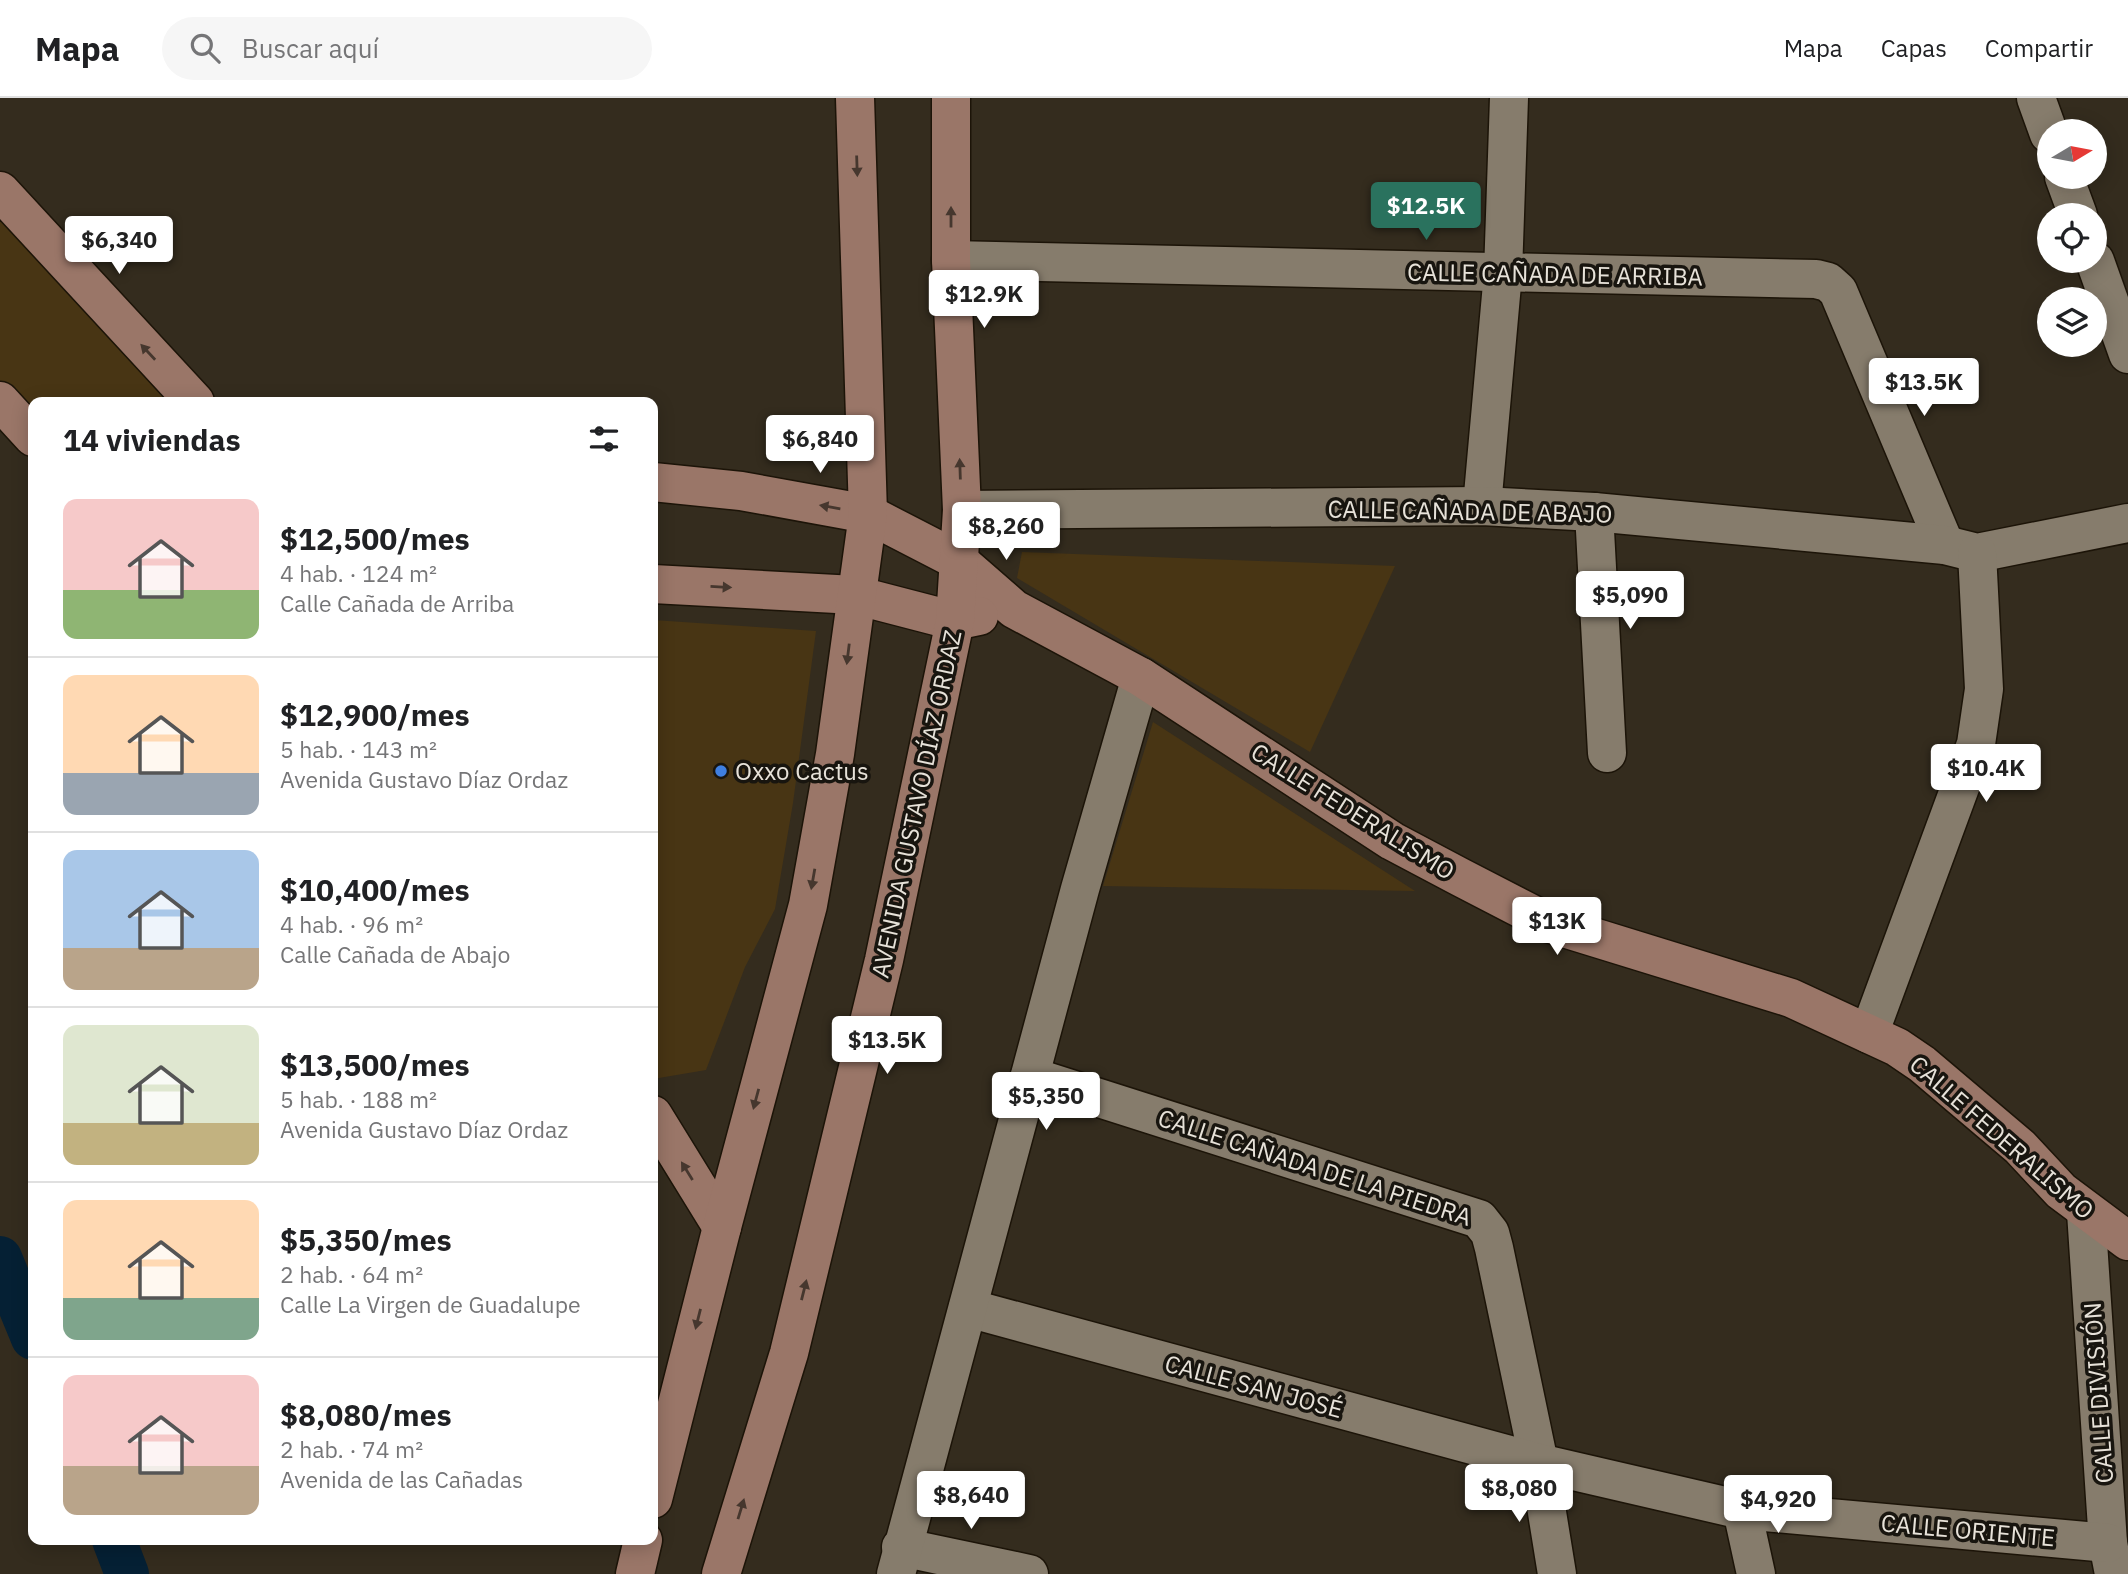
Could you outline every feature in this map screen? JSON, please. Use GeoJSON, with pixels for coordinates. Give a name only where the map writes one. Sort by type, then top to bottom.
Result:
{"type":"FeatureCollection","features":[{"type":"Feature","properties":{"kind":"street"},"geometry":{"type":"LineString","coordinates":[[659,1436],[722,1227],[808,905],[835,754],[867,514],[855,98]]}},
{"type":"Feature","properties":{"kind":"street","name":"AVENIDA GUSTAVO DÍAZ ORDAZ"},"geometry":{"type":"LineString","coordinates":[[721,1574],[789,1353],[884,960],[955,621],[961,510],[951,260],[951,98]]}},
{"type":"Feature","properties":{"kind":"street"},"geometry":{"type":"LineString","coordinates":[[1482,506],[1503,274],[1509,98]]}},
{"type":"Feature","properties":{"kind":"street"},"geometry":{"type":"LineString","coordinates":[[2036,98],[2044,119]]}},
{"type":"Feature","properties":{"kind":"street"},"geometry":{"type":"LineString","coordinates":[[0,191],[190,397]]}},
{"type":"Feature","properties":{"kind":"street","name":"CALLE CAÑADA DE ARRIBA"},"geometry":{"type":"LineString","coordinates":[[951,260],[1816,279],[1828,282],[1838,291],[1961,549]]}},
{"type":"Feature","properties":{"kind":"street"},"geometry":{"type":"LineString","coordinates":[[2099,273],[2128,354]]}},
{"type":"Feature","properties":{"kind":"street"},"geometry":{"type":"LineString","coordinates":[[0,401],[28,432]]}},
{"type":"Feature","properties":{"kind":"street","name":"CALLE FEDERALISMO"},"geometry":{"type":"LineString","coordinates":[[658,483],[741,491],[867,514],[960,561],[1014,608],[1141,677],[1392,841],[1551,924],[1791,998],[1897,1047],[1922,1064],[2020,1147],[2061,1191],[2086,1212],[2128,1241]]}},
{"type":"Feature","properties":{"kind":"street","name":"CALLE CAÑADA DE ABAJO"},"geometry":{"type":"LineString","coordinates":[[961,510],[1482,506],[1594,512],[1961,549],[2128,523]]}},
{"type":"Feature","properties":{"kind":"street"},"geometry":{"type":"LineString","coordinates":[[1594,512],[1607,753]]}},
{"type":"Feature","properties":{"kind":"street"},"geometry":{"type":"LineString","coordinates":[[1869,1034],[1976,744],[1984,690],[1961,549]]}},
{"type":"Feature","properties":{"kind":"street"},"geometry":{"type":"LineString","coordinates":[[658,584],[855,595],[955,621],[1014,608]]}},
{"type":"Feature","properties":{"kind":"street"},"geometry":{"type":"LineString","coordinates":[[1029,1574],[899,1560],[1080,889],[1141,677]]}},
{"type":"Feature","properties":{"kind":"street","name":"CALLE CAÑADA DE LA PIEDRA"},"geometry":{"type":"LineString","coordinates":[[1030,1076],[1479,1219],[1490,1233],[1494,1248],[1539,1463],[1557,1574]]}},
{"type":"Feature","properties":{"kind":"street"},"geometry":{"type":"LineString","coordinates":[[658,1123],[722,1227]]}},
{"type":"Feature","properties":{"kind":"street","name":"CALLE DIVISIÓN"},"geometry":{"type":"LineString","coordinates":[[2086,1212],[2111,1559]]}},
{"type":"Feature","properties":{"kind":"street","name":"CALLE SAN JOSÉ"},"geometry":{"type":"LineString","coordinates":[[968,1308],[1539,1463]]}},
{"type":"Feature","properties":{"kind":"street","name":"CALLE ORIENTE"},"geometry":{"type":"LineString","coordinates":[[1539,1463],[1742,1510],[2111,1559]]}},
{"type":"Feature","properties":{"kind":"street"},"geometry":{"type":"LineString","coordinates":[[1742,1510],[1756,1574]]}},
{"type":"Feature","properties":{"kind":"street"},"geometry":{"type":"LineString","coordinates":[[635,1574],[642,1545]]}},
{"type":"Feature","properties":{"kind":"shaded area"},"geometry":{"type":"Polygon","coordinates":[[[0,192],[187,397],[28,397],[28,430],[0,400],[0,192]]]}},
{"type":"Feature","properties":{"kind":"shaded area"},"geometry":{"type":"Polygon","coordinates":[[[1022,552],[1395,566],[1310,752],[1017,578],[1022,552]]]}},
{"type":"Feature","properties":{"kind":"shaded area"},"geometry":{"type":"Polygon","coordinates":[[[658,620],[816,631],[793,803],[775,909],[745,967],[706,1070],[658,1078],[658,620]]]}},
{"type":"Feature","properties":{"kind":"shaded area"},"geometry":{"type":"Polygon","coordinates":[[[1153,722],[1415,891],[1103,886],[1153,722]]]}},
{"type":"Feature","properties":{"kind":"waterway"},"geometry":{"type":"LineString","coordinates":[[0,1258],[28,1326]]}},
{"type":"Feature","properties":{"kind":"waterway"},"geometry":{"type":"LineString","coordinates":[[116,1545],[127,1574]]}},
{"type":"Feature","properties":{"kind":"place","name":"Oxxo Cactus"},"geometry":{"type":"Point","coordinates":[721,771]}}]}
